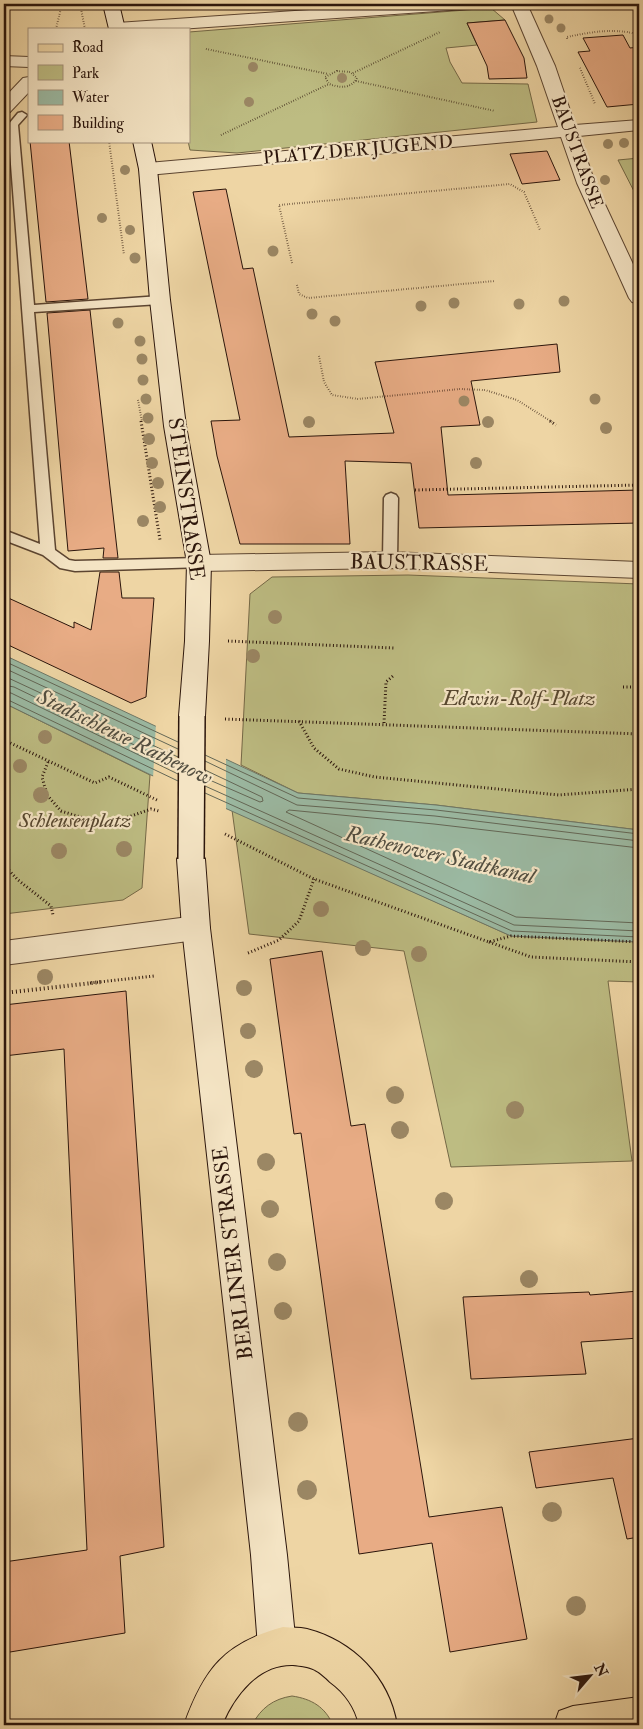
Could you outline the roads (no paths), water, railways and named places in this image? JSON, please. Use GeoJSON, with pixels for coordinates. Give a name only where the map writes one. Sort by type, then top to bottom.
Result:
{"type":"FeatureCollection","features":[{"type":"Feature","properties":{"kind":"main road"},"geometry":{"type":"LineString","coordinates":[[203,1725],[214,1696],[231,1673],[253,1656],[277,1647],[308,1647],[337,1660],[361,1684],[377,1716],[378,1725]]}},
{"type":"Feature","properties":{"kind":"main road"},"geometry":{"type":"LineString","coordinates":[[582,1725],[639,1716]]}},
{"type":"Feature","properties":{"kind":"street"},"geometry":{"type":"LineString","coordinates":[[111,4],[117,28]]}},
{"type":"Feature","properties":{"kind":"street"},"geometry":{"type":"LineString","coordinates":[[131,28],[466,4]]}},
{"type":"Feature","properties":{"kind":"street","name":"BAUSTRASSE"},"geometry":{"type":"LineString","coordinates":[[519,4],[546,66],[586,183],[639,298]]}},
{"type":"Feature","properties":{"kind":"street"},"geometry":{"type":"LineString","coordinates":[[4,61],[28,62]]}},
{"type":"Feature","properties":{"kind":"street"},"geometry":{"type":"LineString","coordinates":[[4,108],[28,83]]}},
{"type":"Feature","properties":{"kind":"street","name":"PLATZ DER JUGEND"},"geometry":{"type":"LineString","coordinates":[[148,169],[639,125]]}},
{"type":"Feature","properties":{"kind":"street","name":"STEINSTRASSE"},"geometry":{"type":"LineString","coordinates":[[142,142],[148,169],[160,300],[176,426],[199,563],[197,641],[192,716],[190,859]]}},
{"type":"Feature","properties":{"kind":"street","name":"BAUSTRASSE"},"geometry":{"type":"LineString","coordinates":[[199,563],[390,560],[639,570]]}},
{"type":"Feature","properties":{"kind":"street","name":"BERLINER STRASSE"},"geometry":{"type":"LineString","coordinates":[[190,859],[196,928],[269,1556],[277,1647]]}},
{"type":"Feature","properties":{"kind":"street"},"geometry":{"type":"LineString","coordinates":[[4,953],[196,928]]}},
{"type":"Feature","properties":{"kind":"lane"},"geometry":{"type":"LineString","coordinates":[[22,114],[13,125],[48,552]]}},
{"type":"Feature","properties":{"kind":"lane"},"geometry":{"type":"LineString","coordinates":[[29,309],[160,300]]}},
{"type":"Feature","properties":{"kind":"lane"},"geometry":{"type":"LineString","coordinates":[[390,560],[391,498]]}},
{"type":"Feature","properties":{"kind":"lane"},"geometry":{"type":"LineString","coordinates":[[4,535],[48,552],[64,564],[75,566],[199,563]]}},
{"type":"Feature","properties":{"kind":"water"},"geometry":{"type":"Polygon","coordinates":[[[4,655],[298,793],[436,805],[639,830],[639,942],[511,936],[151,775],[4,703],[4,655]]]}},
{"type":"Feature","properties":{"kind":"park label","name":"Edwin-Rolf-Platz"},"geometry":{"type":"Point","coordinates":[519,698]}},
{"type":"Feature","properties":{"kind":"park label","name":"Schleusenplatz"},"geometry":{"type":"Point","coordinates":[75,820]}},
{"type":"Feature","properties":{"kind":"water label","name":"Stadtschleuse Rathenow"},"geometry":{"type":"Point","coordinates":[125,737]}},
{"type":"Feature","properties":{"kind":"water label","name":"Rathenower Stadtkanal"},"geometry":{"type":"Point","coordinates":[440,855]}}]}
